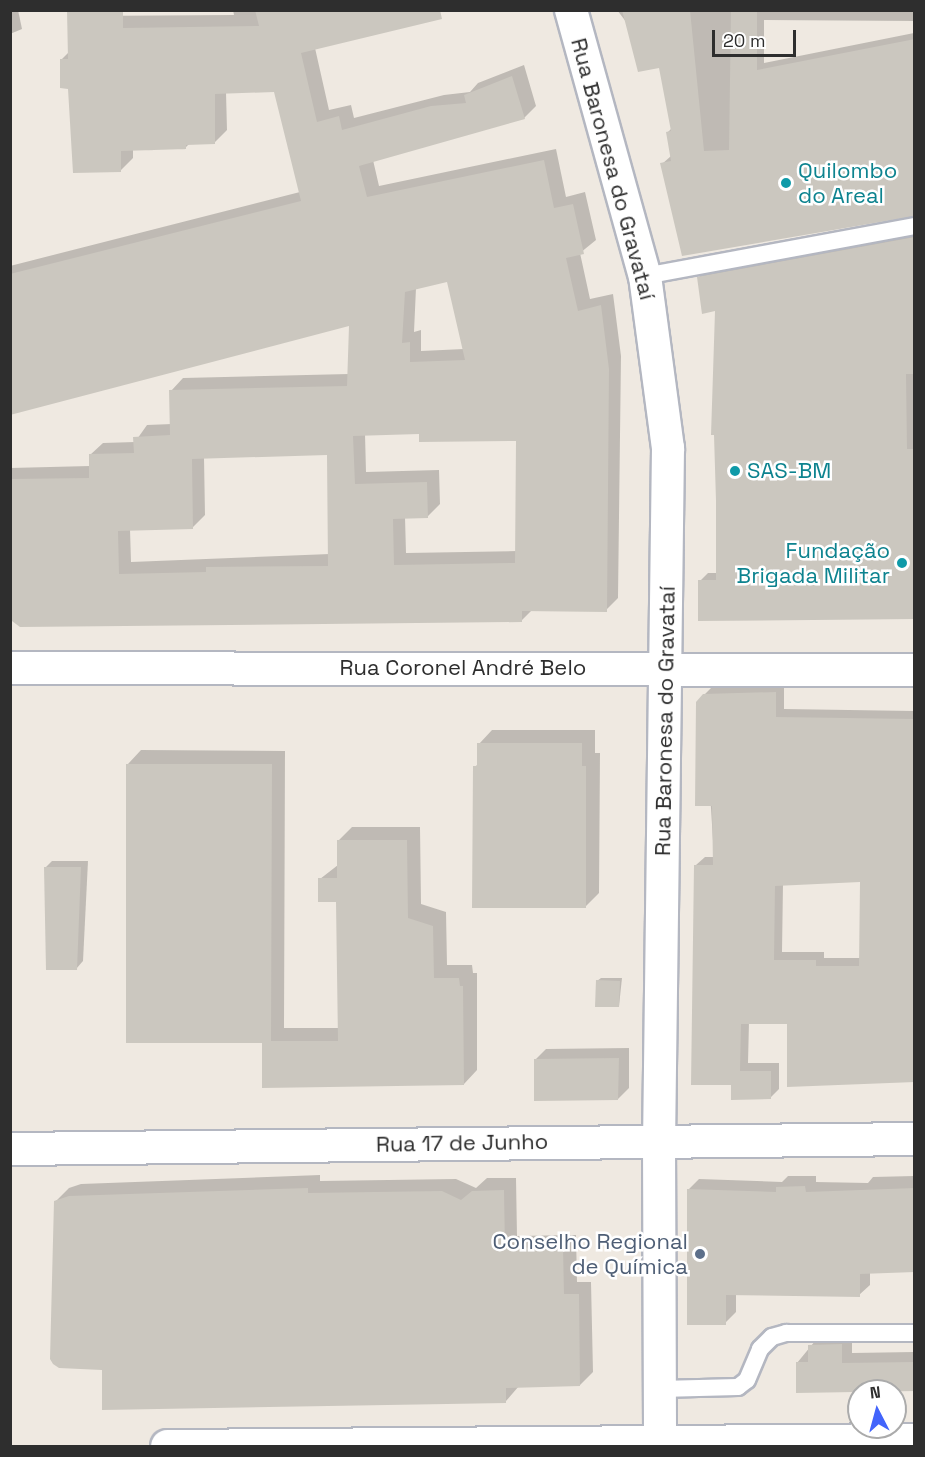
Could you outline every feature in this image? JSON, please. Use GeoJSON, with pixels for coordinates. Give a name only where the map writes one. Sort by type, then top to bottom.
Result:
{"type":"FeatureCollection","features":[{"type":"Feature","properties":{"kind":"main road"},"geometry":{"type":"LineString","coordinates":[[167,1446],[915,1440]]}},
{"type":"Feature","properties":{"kind":"street","name":"Rua Baronesa do Gravataí"},"geometry":{"type":"LineString","coordinates":[[571,10],[645,276],[668,448],[658,1141],[660,1442]]}},
{"type":"Feature","properties":{"kind":"street","name":"Rua Coronel André Belo"},"geometry":{"type":"LineString","coordinates":[[10,668],[915,670]]}},
{"type":"Feature","properties":{"kind":"street","name":"Rua 17 de Junho"},"geometry":{"type":"LineString","coordinates":[[10,1149],[915,1139]]}},
{"type":"Feature","properties":{"kind":"lane"},"geometry":{"type":"LineString","coordinates":[[645,276],[915,226]]}},
{"type":"Feature","properties":{"kind":"lane"},"geometry":{"type":"LineString","coordinates":[[660,1389],[738,1387],[747,1380],[760,1349],[772,1337],[786,1333],[915,1333]]}},
{"type":"Feature","properties":{"kind":"building"},"geometry":{"type":"Polygon","coordinates":[[[67,10],[123,10],[123,28],[259,26],[255,10],[440,10],[442,19],[301,53],[317,122],[339,116],[342,130],[431,106],[466,103],[464,95],[512,76],[525,119],[359,166],[367,197],[544,160],[554,208],[573,204],[584,254],[566,258],[578,311],[601,305],[609,369],[607,612],[522,611],[522,622],[20,627],[12,621],[10,479],[89,478],[89,454],[134,453],[133,437],[170,435],[169,390],[347,386],[349,326],[10,415],[10,274],[301,201],[274,92],[215,94],[215,144],[186,145],[186,149],[121,151],[121,172],[73,173],[68,89],[60,88],[60,59],[68,59],[67,10]],[[447,282],[405,292],[402,343],[410,342],[410,362],[465,360],[447,282]],[[419,434],[353,436],[355,484],[427,482],[428,518],[393,519],[394,565],[515,563],[516,441],[419,442],[419,434]],[[327,455],[192,459],[193,529],[118,531],[119,574],[206,572],[206,567],[328,566],[327,455]]]}},
{"type":"Feature","properties":{"kind":"building"},"geometry":{"type":"Polygon","coordinates":[[[622,10],[690,10],[704,151],[729,150],[731,10],[757,10],[757,70],[915,39],[915,216],[682,256],[660,163],[671,161],[666,132],[671,131],[659,68],[638,72],[622,10]]]}},
{"type":"Feature","properties":{"kind":"building"},"geometry":{"type":"Polygon","coordinates":[[[915,237],[915,374],[906,374],[907,449],[915,449],[915,619],[698,621],[698,580],[716,580],[716,501],[714,435],[711,435],[715,311],[702,314],[697,277],[915,237]]]}},
{"type":"Feature","properties":{"kind":"building"},"geometry":{"type":"Polygon","coordinates":[[[776,692],[776,717],[915,719],[915,1082],[787,1087],[787,1024],[741,1024],[740,1071],[771,1071],[771,1099],[731,1100],[731,1085],[691,1085],[694,865],[713,865],[712,806],[695,806],[696,702],[703,694],[776,692]],[[860,882],[775,886],[774,960],[816,960],[816,966],[859,966],[860,882]]]}},
{"type":"Feature","properties":{"kind":"building"},"geometry":{"type":"Polygon","coordinates":[[[477,743],[582,743],[582,766],[586,766],[586,908],[472,908],[473,766],[477,766],[477,743]]]}},
{"type":"Feature","properties":{"kind":"building"},"geometry":{"type":"Polygon","coordinates":[[[126,764],[272,764],[271,1041],[338,1041],[336,902],[318,902],[318,878],[337,878],[337,840],[407,840],[408,918],[433,926],[434,978],[459,978],[460,986],[463,986],[464,1085],[262,1088],[262,1043],[126,1043],[126,764]]]}},
{"type":"Feature","properties":{"kind":"building"},"geometry":{"type":"Polygon","coordinates":[[[44,867],[81,867],[77,970],[46,970],[44,867]]]}},
{"type":"Feature","properties":{"kind":"building"},"geometry":{"type":"Polygon","coordinates":[[[596,980],[620,981],[619,1007],[595,1007],[596,980]]]}},
{"type":"Feature","properties":{"kind":"building"},"geometry":{"type":"Polygon","coordinates":[[[619,1058],[618,1100],[534,1101],[534,1059],[619,1058]]]}},
{"type":"Feature","properties":{"kind":"building"},"geometry":{"type":"Polygon","coordinates":[[[805,1186],[806,1192],[915,1188],[915,1272],[860,1274],[860,1297],[726,1295],[726,1325],[687,1325],[687,1189],[776,1192],[776,1187],[805,1186]]]}},
{"type":"Feature","properties":{"kind":"building"},"geometry":{"type":"Polygon","coordinates":[[[308,1188],[308,1193],[442,1191],[461,1200],[472,1191],[504,1190],[505,1248],[563,1247],[564,1294],[579,1294],[580,1386],[506,1388],[506,1403],[102,1410],[102,1370],[59,1368],[53,1364],[50,1359],[54,1201],[69,1196],[308,1188]]]}},
{"type":"Feature","properties":{"kind":"building"},"geometry":{"type":"Polygon","coordinates":[[[842,1344],[842,1363],[915,1362],[915,1391],[907,1391],[907,1379],[847,1379],[847,1392],[796,1393],[796,1362],[808,1362],[808,1345],[842,1344]]]}},
{"type":"Feature","properties":{"kind":"place","name":"Quilombo do Areal"},"geometry":{"type":"Point","coordinates":[786,183]}},
{"type":"Feature","properties":{"kind":"place","name":"SAS-BM"},"geometry":{"type":"Point","coordinates":[735,471]}},
{"type":"Feature","properties":{"kind":"place","name":"Fundação Brigada Militar"},"geometry":{"type":"Point","coordinates":[902,563]}},
{"type":"Feature","properties":{"kind":"place","name":"Conselho Regional de Química"},"geometry":{"type":"Point","coordinates":[700,1254]}}]}
